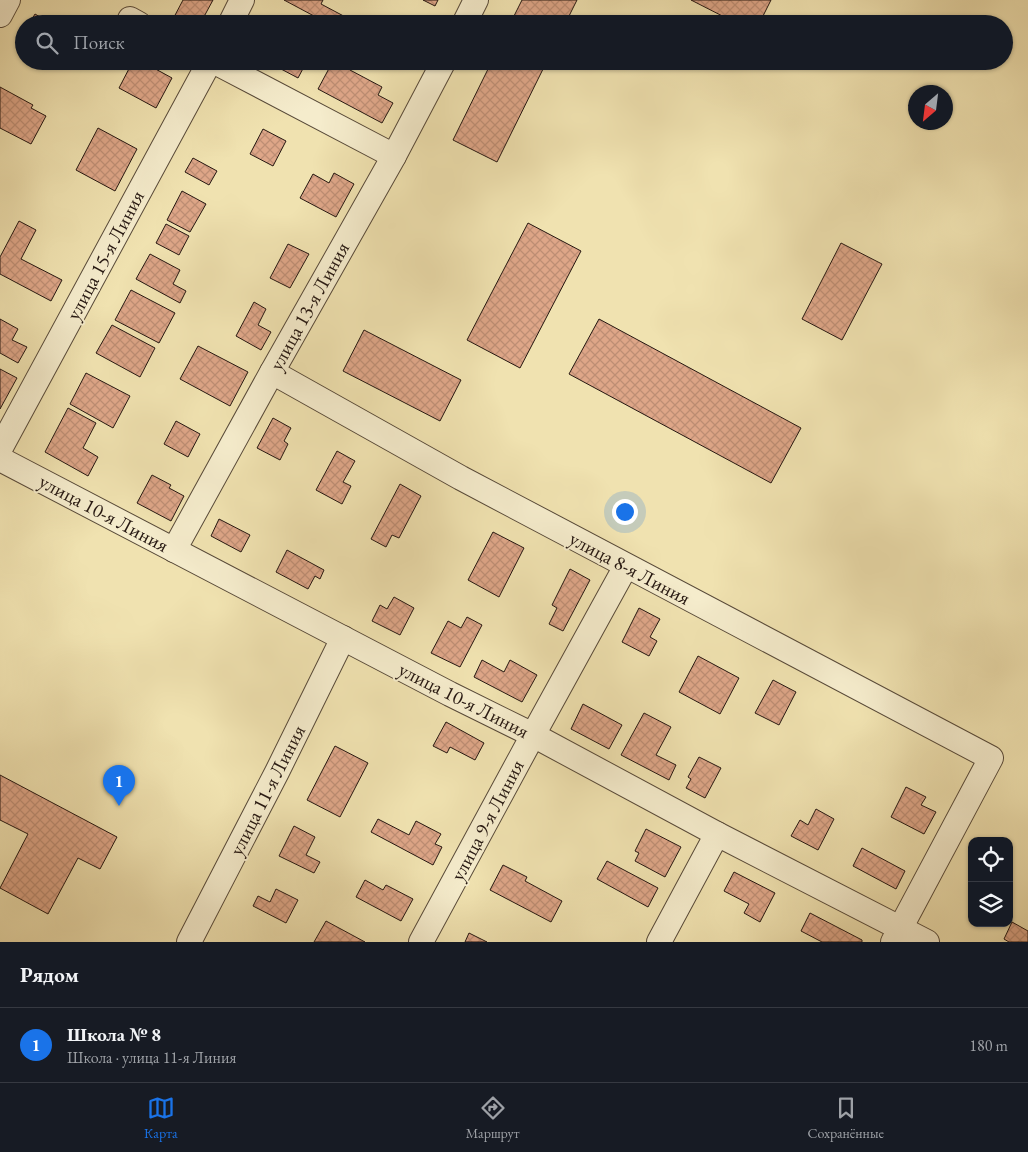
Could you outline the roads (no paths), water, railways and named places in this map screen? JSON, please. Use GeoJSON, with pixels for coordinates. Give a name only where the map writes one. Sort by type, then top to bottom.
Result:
{"type":"FeatureCollection","features":[{"type":"Feature","properties":{"kind":"street"},"geometry":{"type":"LineString","coordinates":[[0,15],[8,0]]}},
{"type":"Feature","properties":{"kind":"street"},"geometry":{"type":"LineString","coordinates":[[234,15],[242,0]]}},
{"type":"Feature","properties":{"kind":"street"},"geometry":{"type":"LineString","coordinates":[[468,15],[476,0]]}},
{"type":"Feature","properties":{"kind":"street","name":"улица 15-я Линия"},"geometry":{"type":"LineString","coordinates":[[0,449],[207,70]]}},
{"type":"Feature","properties":{"kind":"street"},"geometry":{"type":"LineString","coordinates":[[229,70],[394,156]]}},
{"type":"Feature","properties":{"kind":"street","name":"улица 13-я Линия"},"geometry":{"type":"LineString","coordinates":[[174,550],[394,156],[439,70]]}},
{"type":"Feature","properties":{"kind":"street","name":"улица 8-я Линия"},"geometry":{"type":"LineString","coordinates":[[272,372],[461,478],[991,758],[897,935]]}},
{"type":"Feature","properties":{"kind":"street","name":"улица 10-я Линия"},"geometry":{"type":"LineString","coordinates":[[0,459],[533,735],[717,834],[897,935],[927,942]]}},
{"type":"Feature","properties":{"kind":"street","name":"улица 9-я Линия"},"geometry":{"type":"LineString","coordinates":[[421,942],[626,566]]}},
{"type":"Feature","properties":{"kind":"street","name":"улица 11-я Линия"},"geometry":{"type":"LineString","coordinates":[[189,942],[278,772],[343,638]]}},
{"type":"Feature","properties":{"kind":"street"},"geometry":{"type":"LineString","coordinates":[[659,942],[717,834]]}},
{"type":"Feature","properties":{"kind":"place","name":"Школа № 8"},"geometry":{"type":"Point","coordinates":[119,806]}}]}
